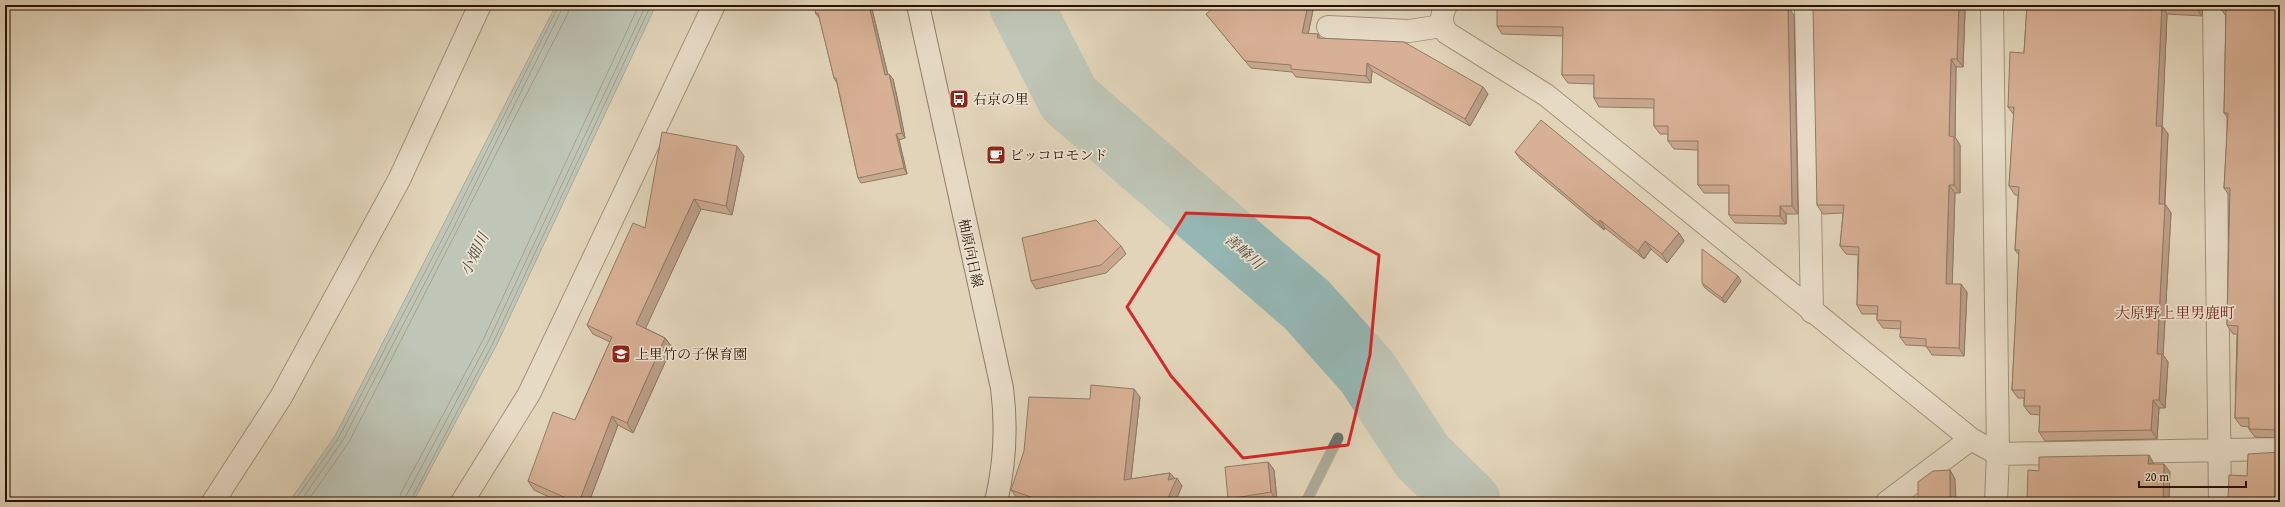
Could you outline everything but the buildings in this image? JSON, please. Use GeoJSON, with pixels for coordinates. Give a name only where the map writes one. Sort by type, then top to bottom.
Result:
{"type":"FeatureCollection","features":[{"type":"Feature","properties":{"kind":"street"},"geometry":{"type":"LineString","coordinates":[[213,502],[281,398],[396,187],[480,5]]}},
{"type":"Feature","properties":{"kind":"street"},"geometry":{"type":"LineString","coordinates":[[462,502],[529,394],[714,5]]}},
{"type":"Feature","properties":{"kind":"street","name":"柚原向日線"},"geometry":{"type":"LineString","coordinates":[[918,5],[1002,388],[1005,414],[1005,443],[1001,481],[996,502]]}},
{"type":"Feature","properties":{"kind":"street"},"geometry":{"type":"LineString","coordinates":[[1806,5],[1812,312]]}},
{"type":"Feature","properties":{"kind":"street"},"geometry":{"type":"LineString","coordinates":[[1992,5],[1998,454],[1996,502]]}},
{"type":"Feature","properties":{"kind":"street"},"geometry":{"type":"LineString","coordinates":[[2214,5],[2220,502]]}},
{"type":"Feature","properties":{"kind":"street"},"geometry":{"type":"LineString","coordinates":[[1328,27],[1402,31],[1444,15],[1447,33],[1546,95],[1812,312],[1971,439],[1998,454],[2280,449]]}},
{"type":"Feature","properties":{"kind":"street"},"geometry":{"type":"LineString","coordinates":[[1887,502],[1971,439]]}},
{"type":"Feature","properties":{"kind":"highlighted area"},"geometry":{"type":"Polygon","coordinates":[[[1186,213],[1310,218],[1379,255],[1370,355],[1348,445],[1243,458],[1171,376],[1127,307],[1186,213]]]}},
{"type":"Feature","properties":{"kind":"water","name":"小畑川"},"geometry":{"type":"Polygon","coordinates":[[[556,5],[656,5],[496,346],[413,502],[289,502],[335,436],[556,5]]]}},
{"type":"Feature","properties":{"kind":"waterway","name":"善峰川"},"geometry":{"type":"LineString","coordinates":[[1021,5],[1069,99],[1307,305],[1367,372],[1422,456],[1469,502]]}},
{"type":"Feature","properties":{"kind":"waterway"},"geometry":{"type":"LineString","coordinates":[[1306,502],[1338,438]]}},
{"type":"Feature","properties":{"kind":"place","name":"右京の里"},"geometry":{"type":"Point","coordinates":[959,99]}},
{"type":"Feature","properties":{"kind":"place","name":"ピッコロモンド"},"geometry":{"type":"Point","coordinates":[996,155]}},
{"type":"Feature","properties":{"kind":"place","name":"上里竹の子保育園"},"geometry":{"type":"Point","coordinates":[621,354]}},
{"type":"Feature","properties":{"kind":"district","name":"大原野上里男鹿町"},"geometry":{"type":"Point","coordinates":[2175,312]}}]}
